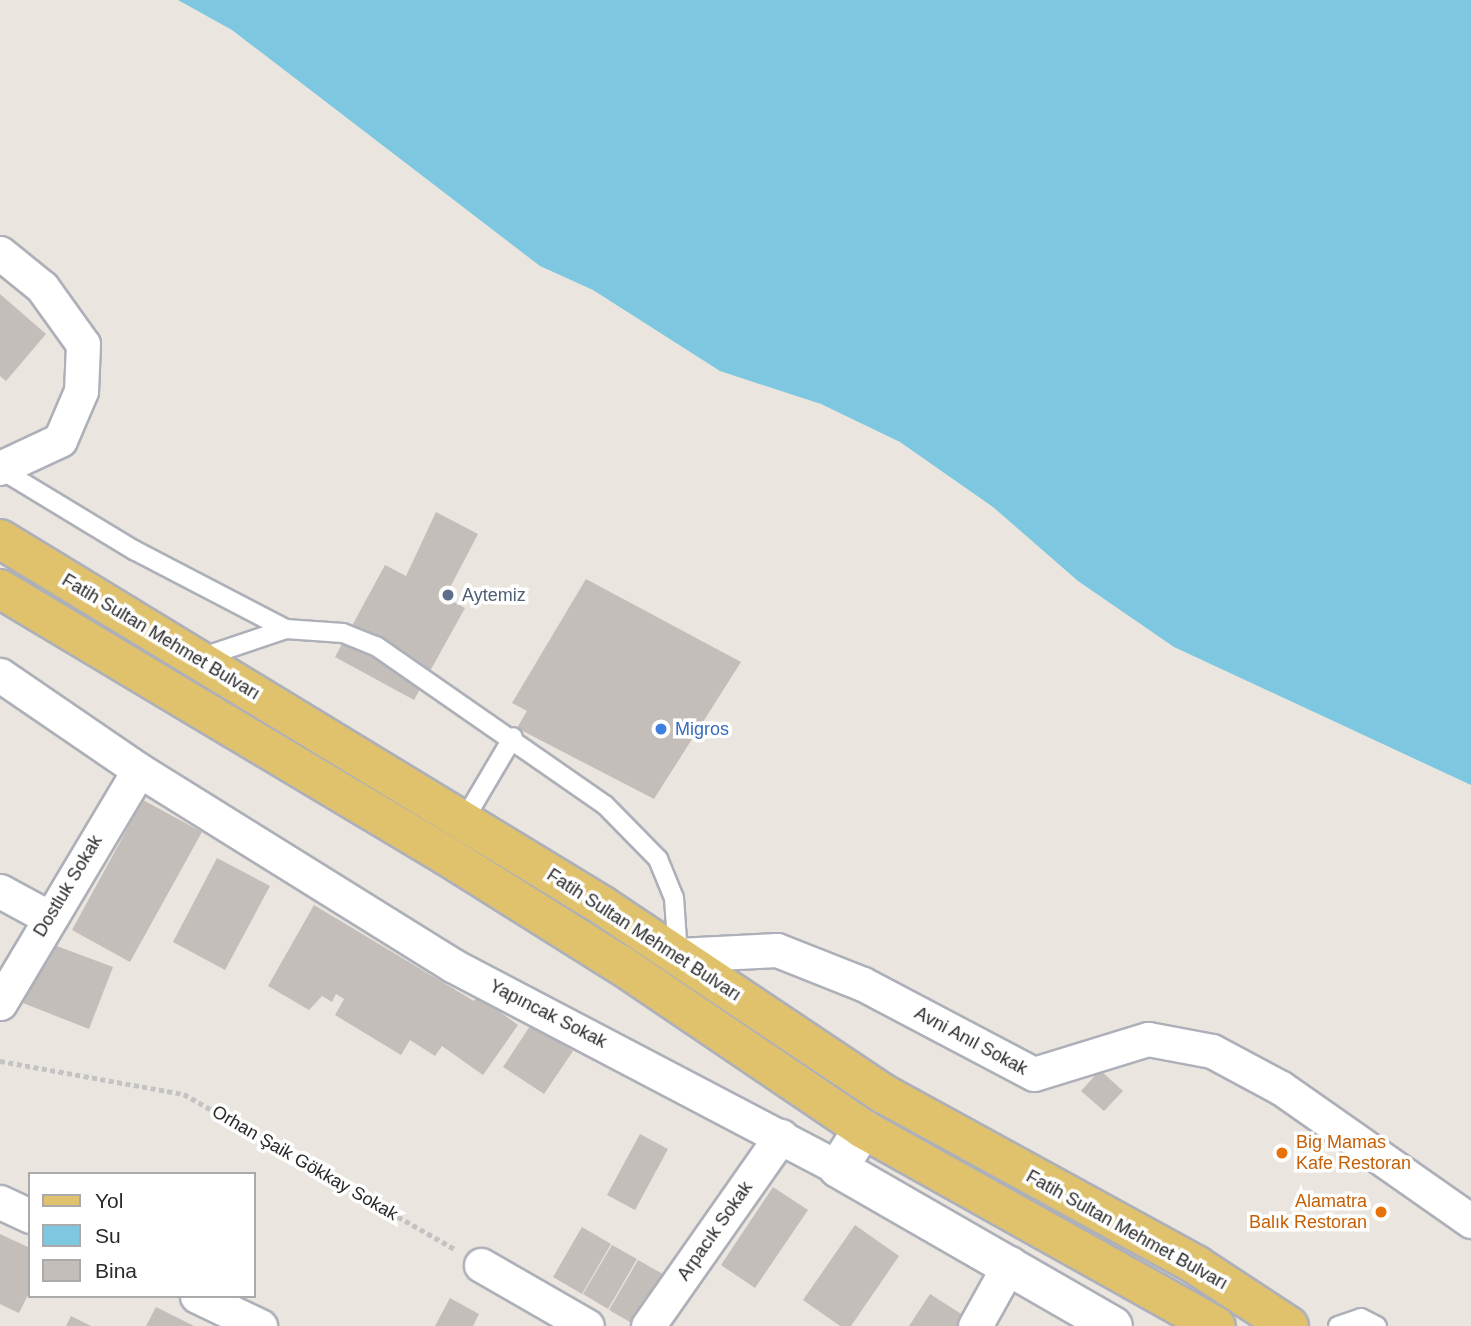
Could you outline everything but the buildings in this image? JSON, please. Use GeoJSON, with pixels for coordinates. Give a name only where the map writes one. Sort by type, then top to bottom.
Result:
{"type":"FeatureCollection","features":[{"type":"Feature","properties":{"kind":"main road","name":"Fatih Sultan Mehmet Bulvarı"},"geometry":{"type":"LineString","coordinates":[[0,539],[464,820],[678,956],[884,1094],[1196,1265],[1289,1326]]}},
{"type":"Feature","properties":{"kind":"main road"},"geometry":{"type":"LineString","coordinates":[[0,589],[447,856],[621,965],[863,1129],[1216,1326]]}},
{"type":"Feature","properties":{"kind":"street"},"geometry":{"type":"LineString","coordinates":[[0,253],[42,287],[83,344],[81,391],[60,440],[0,468]]}},
{"type":"Feature","properties":{"kind":"street","name":"Yapıncak Sokak"},"geometry":{"type":"LineString","coordinates":[[0,676],[139,770],[452,965],[781,1136],[1010,1263],[1113,1326]]}},
{"type":"Feature","properties":{"kind":"street","name":"Dostluk Sokak"},"geometry":{"type":"LineString","coordinates":[[0,1003],[48,916],[139,770]]}},
{"type":"Feature","properties":{"kind":"street"},"geometry":{"type":"LineString","coordinates":[[0,891],[48,916]]}},
{"type":"Feature","properties":{"kind":"street","name":"Avni Anıl Sokak"},"geometry":{"type":"LineString","coordinates":[[678,956],[777,950],[863,984],[1034,1074],[1148,1039],[1212,1051],[1281,1088],[1471,1222]]}},
{"type":"Feature","properties":{"kind":"street"},"geometry":{"type":"LineString","coordinates":[[838,1168],[863,1129]]}},
{"type":"Feature","properties":{"kind":"street","name":"Arpacık Sokak"},"geometry":{"type":"LineString","coordinates":[[649,1326],[781,1136]]}},
{"type":"Feature","properties":{"kind":"street"},"geometry":{"type":"LineString","coordinates":[[0,1202],[28,1215]]}},
{"type":"Feature","properties":{"kind":"street"},"geometry":{"type":"LineString","coordinates":[[975,1326],[1010,1263]]}},
{"type":"Feature","properties":{"kind":"street"},"geometry":{"type":"LineString","coordinates":[[481,1265],[587,1326]]}},
{"type":"Feature","properties":{"kind":"street"},"geometry":{"type":"LineString","coordinates":[[201,1298],[260,1326]]}},
{"type":"Feature","properties":{"kind":"lane"},"geometry":{"type":"LineString","coordinates":[[0,468],[134,550],[286,629]]}},
{"type":"Feature","properties":{"kind":"lane"},"geometry":{"type":"LineString","coordinates":[[196,659],[286,629],[343,633],[376,646],[513,737],[605,805],[658,859],[674,898],[678,956]]}},
{"type":"Feature","properties":{"kind":"lane"},"geometry":{"type":"LineString","coordinates":[[464,820],[513,737]]}},
{"type":"Feature","properties":{"kind":"lane"},"geometry":{"type":"LineString","coordinates":[[1338,1326],[1361,1318],[1377,1326]]}},
{"type":"Feature","properties":{"kind":"path","name":"Orhan Şaik Gökkay Sokak"},"geometry":{"type":"LineString","coordinates":[[0,1061],[184,1094],[481,1265]]}},
{"type":"Feature","properties":{"kind":"water"},"geometry":{"type":"Polygon","coordinates":[[[178,0],[1471,0],[1471,785],[1174,647],[1078,581],[993,507],[900,442],[821,404],[720,371],[593,290],[540,266],[232,30],[178,0]]]}},
{"type":"Feature","properties":{"kind":"place","name":"Aytemiz"},"geometry":{"type":"Point","coordinates":[448,595]}},
{"type":"Feature","properties":{"kind":"place","name":"Migros"},"geometry":{"type":"Point","coordinates":[661,729]}},
{"type":"Feature","properties":{"kind":"place","name":"Big Mamas Kafe Restoran"},"geometry":{"type":"Point","coordinates":[1282,1153]}},
{"type":"Feature","properties":{"kind":"place","name":"Alamatra Balık Restoran"},"geometry":{"type":"Point","coordinates":[1381,1212]}}]}
